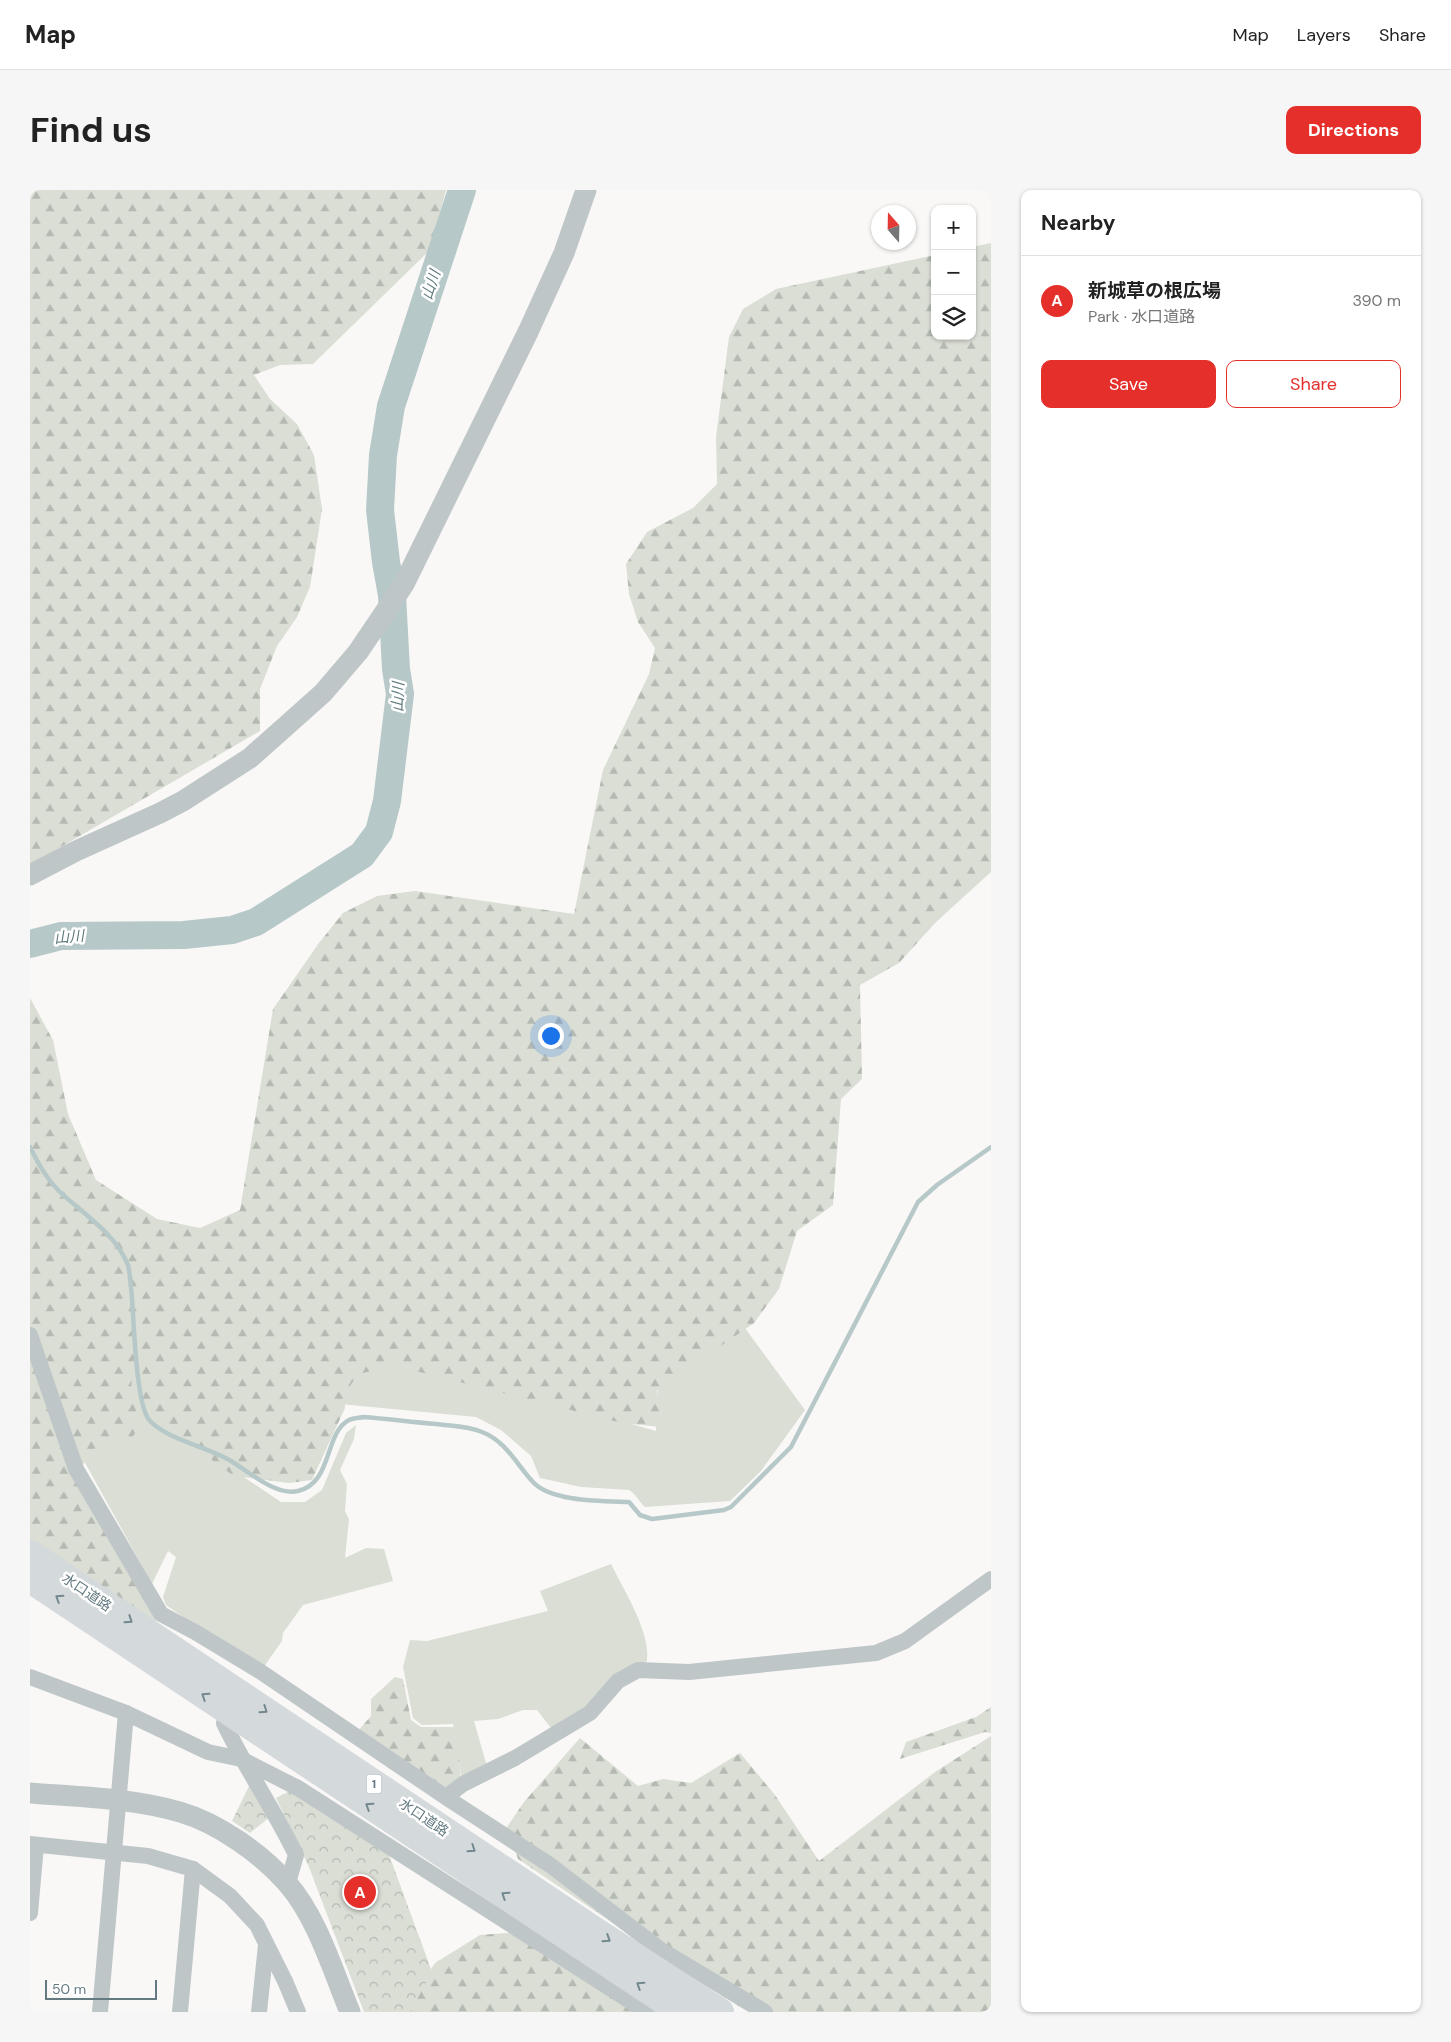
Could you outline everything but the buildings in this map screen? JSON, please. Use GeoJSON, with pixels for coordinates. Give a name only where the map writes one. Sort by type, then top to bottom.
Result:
{"type":"FeatureCollection","features":[{"type":"Feature","properties":{"kind":"highway","name":"水口道路"},"geometry":{"type":"LineString","coordinates":[[30,1554],[587,1926],[720,2012]]}},
{"type":"Feature","properties":{"kind":"highway","name":"水口道路"},"geometry":{"type":"LineString","coordinates":[[30,1579],[681,2012]]}},
{"type":"Feature","properties":{"kind":"street"},"geometry":{"type":"LineString","coordinates":[[30,875],[76,851],[160,813],[183,800],[250,758],[323,693],[372,632],[404,584],[528,332],[564,253],[586,190]]}},
{"type":"Feature","properties":{"kind":"street"},"geometry":{"type":"LineString","coordinates":[[30,1335],[76,1469],[161,1614],[173,1627],[195,1632],[261,1672],[447,1803],[550,1865],[661,1950],[765,2012]]}},
{"type":"Feature","properties":{"kind":"street"},"geometry":{"type":"LineString","coordinates":[[447,1803],[463,1784],[515,1758],[590,1713],[618,1681],[638,1670],[689,1672],[876,1653],[905,1641],[991,1579]]}},
{"type":"Feature","properties":{"kind":"street"},"geometry":{"type":"LineString","coordinates":[[30,1677],[126,1713],[208,1752],[241,1759],[298,1788],[415,1854],[647,2012]]}},
{"type":"Feature","properties":{"kind":"street"},"geometry":{"type":"LineString","coordinates":[[100,2012],[126,1713]]}},
{"type":"Feature","properties":{"kind":"street"},"geometry":{"type":"LineString","coordinates":[[224,1723],[241,1759],[266,1798],[296,1855],[288,1883]]}},
{"type":"Feature","properties":{"kind":"street"},"geometry":{"type":"LineString","coordinates":[[30,1793],[119,1801],[180,1812],[208,1824],[260,1856],[288,1883],[305,1910],[320,1939],[350,2012]]}},
{"type":"Feature","properties":{"kind":"street"},"geometry":{"type":"LineString","coordinates":[[30,1913],[33,1844],[148,1856],[193,1869],[230,1896],[257,1925],[298,2012]]}},
{"type":"Feature","properties":{"kind":"street"},"geometry":{"type":"LineString","coordinates":[[180,2012],[193,1869]]}},
{"type":"Feature","properties":{"kind":"street"},"geometry":{"type":"LineString","coordinates":[[259,2012],[266,1946]]}},
{"type":"Feature","properties":{"kind":"green space"},"geometry":{"type":"Polygon","coordinates":[[[30,190],[446,190],[430,250],[313,364],[280,365],[254,375],[270,399],[297,424],[314,455],[322,509],[310,587],[297,617],[277,646],[260,689],[260,731],[30,865],[30,190]]]}},
{"type":"Feature","properties":{"kind":"green space"},"geometry":{"type":"Polygon","coordinates":[[[991,243],[991,872],[935,923],[899,963],[860,985],[862,1079],[841,1099],[833,1205],[797,1231],[779,1289],[754,1323],[657,1390],[661,1427],[622,1423],[396,1366],[358,1374],[344,1395],[345,1408],[312,1480],[289,1483],[234,1476],[151,1416],[144,1407],[132,1370],[131,1397],[141,1424],[132,1438],[102,1440],[75,1475],[159,1626],[30,1541],[30,998],[53,1040],[68,1114],[96,1180],[157,1219],[200,1228],[240,1210],[273,1009],[319,943],[343,913],[377,896],[415,891],[574,914],[603,770],[649,674],[655,648],[638,622],[629,594],[626,564],[647,532],[693,508],[717,484],[716,437],[729,337],[743,309],[776,289],[931,256],[931,340],[976,340],[976,246],[991,243]]]}},
{"type":"Feature","properties":{"kind":"green space"},"geometry":{"type":"Polygon","coordinates":[[[742,1324],[805,1410],[761,1471],[730,1501],[645,1507],[629,1490],[581,1487],[540,1478],[531,1456],[501,1430],[476,1417],[340,1404],[356,1370],[395,1361],[484,1382],[656,1431],[658,1382],[742,1324]]]}},
{"type":"Feature","properties":{"kind":"green space"},"geometry":{"type":"Polygon","coordinates":[[[130,1364],[211,1455],[281,1502],[305,1502],[322,1490],[346,1433],[356,1425],[354,1439],[340,1470],[347,1484],[345,1511],[349,1519],[345,1558],[366,1548],[384,1549],[393,1581],[303,1605],[283,1633],[282,1641],[263,1668],[251,1664],[166,1605],[163,1597],[176,1557],[168,1551],[152,1584],[83,1459],[128,1399],[130,1364]]]}},
{"type":"Feature","properties":{"kind":"green space"},"geometry":{"type":"Polygon","coordinates":[[[611,1564],[642,1627],[646,1640],[646,1664],[554,1732],[537,1710],[523,1710],[498,1719],[474,1721],[488,1770],[462,1781],[453,1724],[422,1725],[413,1718],[403,1667],[410,1640],[427,1641],[548,1611],[540,1591],[611,1564]]]}},
{"type":"Feature","properties":{"kind":"green space"},"geometry":{"type":"Polygon","coordinates":[[[395,1677],[403,1679],[411,1720],[421,1727],[457,1727],[461,1784],[449,1791],[357,1732],[371,1716],[371,1699],[395,1677]]]}},
{"type":"Feature","properties":{"kind":"green space"},"geometry":{"type":"Polygon","coordinates":[[[991,1707],[991,1733],[985,1732],[900,1759],[906,1742],[976,1717],[991,1707]]]}},
{"type":"Feature","properties":{"kind":"green space"},"geometry":{"type":"Polygon","coordinates":[[[991,1736],[991,2012],[748,2012],[706,1986],[518,1859],[507,1827],[524,1802],[580,1738],[638,1786],[663,1779],[691,1783],[740,1753],[775,1795],[819,1861],[935,1772],[991,1736]]]}},
{"type":"Feature","properties":{"kind":"green space"},"geometry":{"type":"Polygon","coordinates":[[[251,1782],[270,1817],[250,1833],[232,1821],[251,1782]]]}},
{"type":"Feature","properties":{"kind":"green space"},"geometry":{"type":"Polygon","coordinates":[[[290,1791],[388,1852],[432,1972],[410,2012],[364,2012],[309,1867],[276,1798],[290,1791]]]}},
{"type":"Feature","properties":{"kind":"green space"},"geometry":{"type":"Polygon","coordinates":[[[535,1931],[669,2012],[403,2012],[435,1963],[480,1935],[535,1931]]]}},
{"type":"Feature","properties":{"kind":"waterway","name":"山川"},"geometry":{"type":"LineString","coordinates":[[30,944],[61,936],[184,935],[232,930],[256,922],[362,855],[379,832],[387,801],[400,694],[396,669],[392,595],[380,510],[383,455],[391,406],[462,190]]}},
{"type":"Feature","properties":{"kind":"waterway"},"geometry":{"type":"LineString","coordinates":[[30,1147],[54,1186],[107,1234],[115,1243],[128,1265],[141,1397],[145,1412],[150,1421],[168,1434],[231,1461],[272,1487],[290,1492],[309,1486],[317,1478],[323,1468],[335,1435],[341,1426],[351,1419],[364,1417],[465,1427],[482,1432],[498,1441],[541,1489],[578,1499],[629,1502],[640,1515],[652,1519],[724,1510],[731,1507],[791,1447],[918,1202],[937,1185],[991,1147]]}},
{"type":"Feature","properties":{"kind":"place","name":"新城草の根広場"},"geometry":{"type":"Point","coordinates":[360,1892]}}]}
